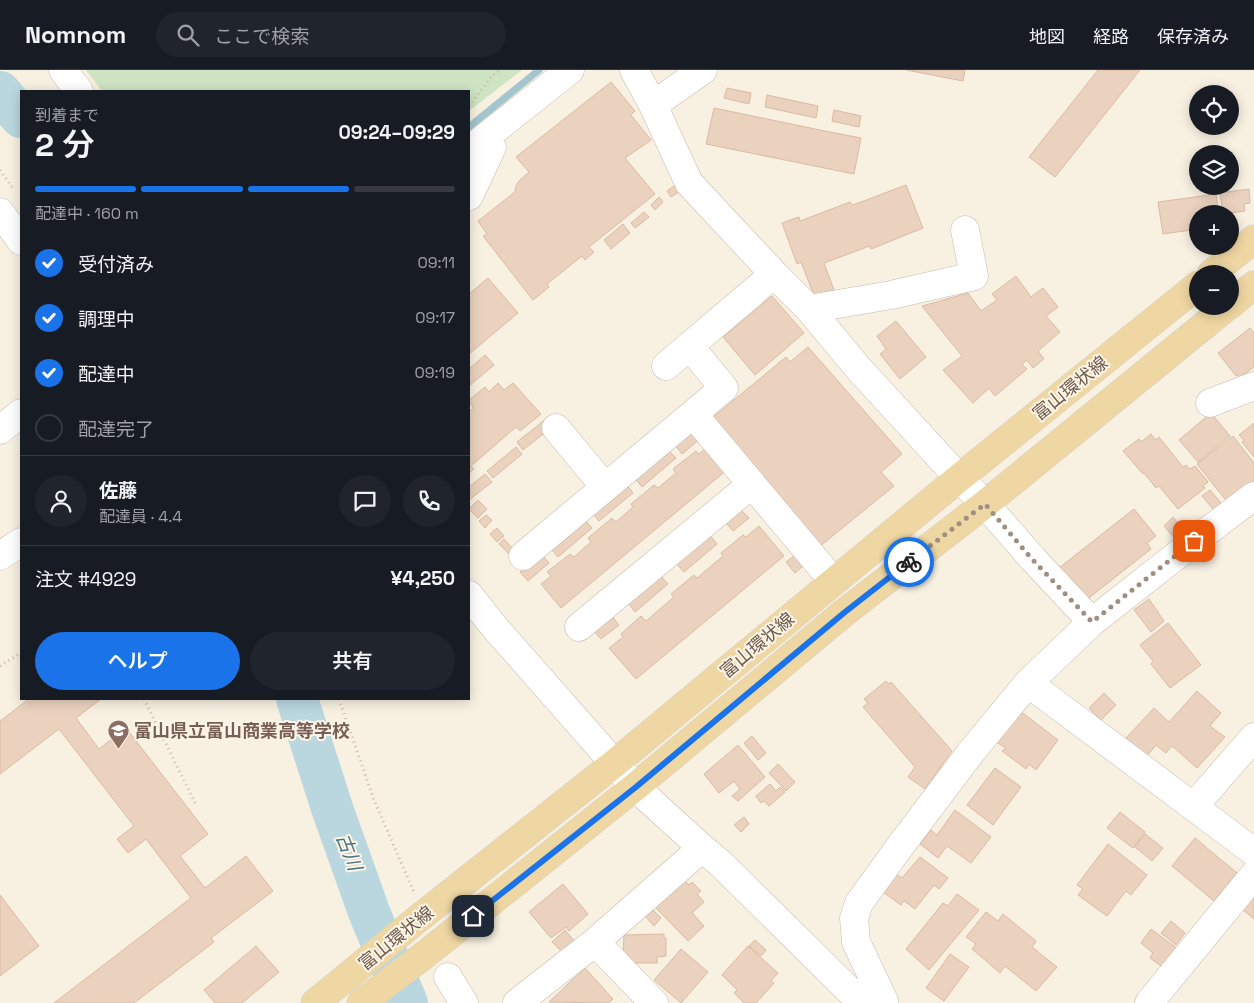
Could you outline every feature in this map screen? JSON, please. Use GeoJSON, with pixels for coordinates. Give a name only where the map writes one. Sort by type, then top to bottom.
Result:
{"type":"FeatureCollection","features":[{"type":"Feature","properties":{"kind":"main road"},"geometry":{"type":"LineString","coordinates":[[1222,265],[1254,239]]}},
{"type":"Feature","properties":{"kind":"main road","name":"富山環状線"},"geometry":{"type":"LineString","coordinates":[[1239,298],[1254,285]]}},
{"type":"Feature","properties":{"kind":"main road","name":"富山環状線"},"geometry":{"type":"LineString","coordinates":[[315,1003],[615,763],[960,478],[1189,292]]}},
{"type":"Feature","properties":{"kind":"main road","name":"富山環状線"},"geometry":{"type":"LineString","coordinates":[[361,1003],[636,787],[845,612],[985,504],[1218,315]]}},
{"type":"Feature","properties":{"kind":"street"},"geometry":{"type":"LineString","coordinates":[[63,70],[78,90]]}},
{"type":"Feature","properties":{"kind":"street"},"geometry":{"type":"LineString","coordinates":[[476,144],[570,70]]}},
{"type":"Feature","properties":{"kind":"street"},"geometry":{"type":"LineString","coordinates":[[634,70],[653,105],[689,182],[809,310],[860,369],[985,504],[1032,559],[1092,622]]}},
{"type":"Feature","properties":{"kind":"street"},"geometry":{"type":"LineString","coordinates":[[653,105],[703,70]]}},
{"type":"Feature","properties":{"kind":"street"},"geometry":{"type":"LineString","coordinates":[[470,194],[492,147],[476,144]]}},
{"type":"Feature","properties":{"kind":"street"},"geometry":{"type":"LineString","coordinates":[[8,202],[20,238]]}},
{"type":"Feature","properties":{"kind":"street"},"geometry":{"type":"LineString","coordinates":[[809,310],[891,295],[974,276],[965,230]]}},
{"type":"Feature","properties":{"kind":"street"},"geometry":{"type":"LineString","coordinates":[[666,366],[774,274]]}},
{"type":"Feature","properties":{"kind":"street"},"geometry":{"type":"LineString","coordinates":[[524,556],[724,388],[690,347]]}},
{"type":"Feature","properties":{"kind":"street"},"geometry":{"type":"LineString","coordinates":[[1210,403],[1254,386]]}},
{"type":"Feature","properties":{"kind":"street"},"geometry":{"type":"LineString","coordinates":[[0,430],[20,414]]}},
{"type":"Feature","properties":{"kind":"street"},"geometry":{"type":"LineString","coordinates":[[693,414],[834,582]]}},
{"type":"Feature","properties":{"kind":"street"},"geometry":{"type":"LineString","coordinates":[[556,428],[605,487]]}},
{"type":"Feature","properties":{"kind":"street"},"geometry":{"type":"LineString","coordinates":[[579,627],[752,484]]}},
{"type":"Feature","properties":{"kind":"street"},"geometry":{"type":"LineString","coordinates":[[883,1003],[884,1001],[856,942],[854,918],[858,903],[966,759],[1028,683],[1092,622],[1254,496]]}},
{"type":"Feature","properties":{"kind":"street"},"geometry":{"type":"LineString","coordinates":[[0,556],[20,543]]}},
{"type":"Feature","properties":{"kind":"street"},"geometry":{"type":"LineString","coordinates":[[470,596],[491,623],[636,787],[720,863],[862,1003]]}},
{"type":"Feature","properties":{"kind":"street"},"geometry":{"type":"LineString","coordinates":[[1028,683],[1254,852]]}},
{"type":"Feature","properties":{"kind":"street"},"geometry":{"type":"LineString","coordinates":[[1194,806],[1254,737]]}},
{"type":"Feature","properties":{"kind":"street"},"geometry":{"type":"LineString","coordinates":[[517,1003],[595,942],[702,848]]}},
{"type":"Feature","properties":{"kind":"street"},"geometry":{"type":"LineString","coordinates":[[1149,1003],[1254,875]]}},
{"type":"Feature","properties":{"kind":"street"},"geometry":{"type":"LineString","coordinates":[[595,942],[654,1003]]}},
{"type":"Feature","properties":{"kind":"street"},"geometry":{"type":"LineString","coordinates":[[448,977],[464,1003]]}},
{"type":"Feature","properties":{"kind":"path"},"geometry":{"type":"LineString","coordinates":[[470,105],[492,76],[500,70]]}},
{"type":"Feature","properties":{"kind":"path"},"geometry":{"type":"LineString","coordinates":[[0,170],[8,202]]}},
{"type":"Feature","properties":{"kind":"path"},"geometry":{"type":"LineString","coordinates":[[0,666],[20,654]]}},
{"type":"Feature","properties":{"kind":"path"},"geometry":{"type":"LineString","coordinates":[[144,700],[196,805]]}},
{"type":"Feature","properties":{"kind":"path"},"geometry":{"type":"LineString","coordinates":[[339,700],[374,800],[415,894]]}},
{"type":"Feature","properties":{"kind":"green space"},"geometry":{"type":"Polygon","coordinates":[[[86,70],[522,70],[470,110],[470,90],[101,90],[86,70]]]}},
{"type":"Feature","properties":{"kind":"building"},"geometry":{"type":"Polygon","coordinates":[[[906,70],[965,70],[963,81],[906,70]]]}},
{"type":"Feature","properties":{"kind":"building"},"geometry":{"type":"Polygon","coordinates":[[[1098,70],[1140,70],[1055,177],[1029,157],[1098,70]]]}},
{"type":"Feature","properties":{"kind":"building"},"geometry":{"type":"Polygon","coordinates":[[[611,82],[635,111],[631,115],[651,140],[625,158],[655,194],[589,247],[594,252],[585,260],[582,256],[547,284],[549,287],[533,300],[483,236],[487,234],[478,221],[515,192],[519,181],[529,172],[516,157],[611,82]]]}},
{"type":"Feature","properties":{"kind":"building"},"geometry":{"type":"Polygon","coordinates":[[[727,88],[751,93],[749,104],[724,98],[727,88]]]}},
{"type":"Feature","properties":{"kind":"building"},"geometry":{"type":"Polygon","coordinates":[[[767,95],[818,106],[816,118],[765,107],[767,95]]]}},
{"type":"Feature","properties":{"kind":"building"},"geometry":{"type":"Polygon","coordinates":[[[714,108],[861,138],[854,174],[706,144],[714,108]]]}},
{"type":"Feature","properties":{"kind":"building"},"geometry":{"type":"Polygon","coordinates":[[[834,110],[861,116],[859,127],[832,121],[834,110]]]}},
{"type":"Feature","properties":{"kind":"building"},"geometry":{"type":"Polygon","coordinates":[[[677,184],[682,190],[671,197],[667,191],[677,184]]]}},
{"type":"Feature","properties":{"kind":"building"},"geometry":{"type":"Polygon","coordinates":[[[906,185],[923,228],[871,249],[870,246],[824,263],[834,290],[815,298],[801,262],[797,264],[782,223],[799,217],[800,221],[850,202],[853,205],[906,185]]]}},
{"type":"Feature","properties":{"kind":"building"},"geometry":{"type":"Polygon","coordinates":[[[1249,189],[1250,203],[1244,204],[1245,211],[1239,212],[1239,205],[1222,205],[1220,195],[1239,195],[1239,190],[1249,189]]]}},
{"type":"Feature","properties":{"kind":"building"},"geometry":{"type":"Polygon","coordinates":[[[1216,195],[1218,205],[1189,205],[1189,230],[1163,234],[1158,202],[1216,195]]]}},
{"type":"Feature","properties":{"kind":"building"},"geometry":{"type":"Polygon","coordinates":[[[659,197],[663,202],[655,210],[651,205],[659,197]]]}},
{"type":"Feature","properties":{"kind":"building"},"geometry":{"type":"Polygon","coordinates":[[[644,212],[649,217],[635,228],[631,223],[644,212]]]}},
{"type":"Feature","properties":{"kind":"building"},"geometry":{"type":"Polygon","coordinates":[[[623,224],[630,233],[611,249],[604,240],[623,224]]]}},
{"type":"Feature","properties":{"kind":"building"},"geometry":{"type":"Polygon","coordinates":[[[1016,276],[1031,297],[1043,288],[1058,307],[1046,316],[1060,332],[1038,351],[1044,359],[1033,368],[1027,360],[1022,364],[1027,369],[995,396],[989,388],[973,403],[943,370],[962,356],[922,306],[968,293],[981,311],[997,300],[992,294],[1016,276]]]}},
{"type":"Feature","properties":{"kind":"building"},"geometry":{"type":"Polygon","coordinates":[[[488,278],[518,313],[470,353],[470,293],[488,278]]]}},
{"type":"Feature","properties":{"kind":"building"},"geometry":{"type":"Polygon","coordinates":[[[772,296],[804,333],[755,375],[723,337],[772,296]]]}},
{"type":"Feature","properties":{"kind":"building"},"geometry":{"type":"Polygon","coordinates":[[[896,321],[926,357],[900,379],[880,354],[886,349],[877,336],[896,321]]]}},
{"type":"Feature","properties":{"kind":"building"},"geometry":{"type":"Polygon","coordinates":[[[1250,328],[1254,333],[1254,367],[1240,377],[1236,376],[1218,353],[1250,328]]]}},
{"type":"Feature","properties":{"kind":"building"},"geometry":{"type":"Polygon","coordinates":[[[808,347],[902,454],[881,472],[894,486],[819,547],[711,419],[786,357],[790,362],[808,347]]]}},
{"type":"Feature","properties":{"kind":"building"},"geometry":{"type":"Polygon","coordinates":[[[485,355],[494,365],[470,385],[470,368],[485,355]]]}},
{"type":"Feature","properties":{"kind":"building"},"geometry":{"type":"Polygon","coordinates":[[[498,383],[504,390],[513,383],[541,414],[520,431],[516,427],[471,466],[474,469],[470,472],[470,411],[473,408],[470,399],[485,387],[489,392],[498,383]]]}},
{"type":"Feature","properties":{"kind":"building"},"geometry":{"type":"Polygon","coordinates":[[[1211,413],[1230,436],[1198,462],[1179,440],[1211,413]]]}},
{"type":"Feature","properties":{"kind":"building"},"geometry":{"type":"Polygon","coordinates":[[[547,418],[553,426],[523,450],[517,442],[547,418]]]}},
{"type":"Feature","properties":{"kind":"building"},"geometry":{"type":"Polygon","coordinates":[[[1254,423],[1254,457],[1239,435],[1254,423]]]}},
{"type":"Feature","properties":{"kind":"building"},"geometry":{"type":"Polygon","coordinates":[[[692,430],[700,439],[682,454],[675,445],[692,430]]]}},
{"type":"Feature","properties":{"kind":"building"},"geometry":{"type":"Polygon","coordinates":[[[1151,434],[1156,440],[1159,437],[1183,467],[1186,465],[1190,469],[1195,466],[1208,482],[1203,486],[1205,488],[1178,509],[1159,486],[1156,488],[1123,451],[1139,439],[1141,442],[1151,434]]]}},
{"type":"Feature","properties":{"kind":"building"},"geometry":{"type":"Polygon","coordinates":[[[1233,436],[1254,463],[1254,482],[1228,503],[1197,464],[1233,436]]]}},
{"type":"Feature","properties":{"kind":"building"},"geometry":{"type":"Polygon","coordinates":[[[708,446],[728,469],[561,608],[541,584],[551,576],[547,572],[570,554],[574,557],[591,542],[588,538],[612,518],[616,522],[633,507],[631,504],[654,485],[658,488],[676,473],[673,469],[696,451],[699,454],[708,446]]]}},
{"type":"Feature","properties":{"kind":"building"},"geometry":{"type":"Polygon","coordinates":[[[516,447],[522,454],[493,478],[487,471],[516,447]]]}},
{"type":"Feature","properties":{"kind":"building"},"geometry":{"type":"Polygon","coordinates":[[[667,449],[676,458],[642,487],[634,477],[667,449]]]}},
{"type":"Feature","properties":{"kind":"building"},"geometry":{"type":"Polygon","coordinates":[[[485,474],[492,482],[470,499],[470,486],[485,474]]]}},
{"type":"Feature","properties":{"kind":"building"},"geometry":{"type":"Polygon","coordinates":[[[625,483],[633,493],[599,521],[591,511],[625,483]]]}},
{"type":"Feature","properties":{"kind":"building"},"geometry":{"type":"Polygon","coordinates":[[[1210,490],[1222,504],[1214,510],[1202,496],[1210,490]]]}},
{"type":"Feature","properties":{"kind":"building"},"geometry":{"type":"Polygon","coordinates":[[[478,500],[487,509],[478,518],[470,508],[478,500]]]}},
{"type":"Feature","properties":{"kind":"building"},"geometry":{"type":"Polygon","coordinates":[[[1134,509],[1156,536],[1147,543],[1151,549],[1085,601],[1059,568],[1134,509]]]}},
{"type":"Feature","properties":{"kind":"building"},"geometry":{"type":"Polygon","coordinates":[[[741,510],[749,518],[733,531],[726,523],[741,510]]]}},
{"type":"Feature","properties":{"kind":"building"},"geometry":{"type":"Polygon","coordinates":[[[486,515],[492,520],[485,528],[479,521],[486,515]]]}},
{"type":"Feature","properties":{"kind":"building"},"geometry":{"type":"Polygon","coordinates":[[[1173,517],[1187,534],[1178,542],[1164,526],[1173,517]]]}},
{"type":"Feature","properties":{"kind":"building"},"geometry":{"type":"Polygon","coordinates":[[[583,518],[592,528],[558,557],[549,546],[583,518]]]}},
{"type":"Feature","properties":{"kind":"building"},"geometry":{"type":"Polygon","coordinates":[[[759,526],[784,556],[636,679],[609,648],[623,637],[621,634],[641,616],[646,621],[674,597],[671,594],[694,575],[697,578],[723,556],[721,553],[743,535],[746,537],[759,526]]]}},
{"type":"Feature","properties":{"kind":"building"},"geometry":{"type":"Polygon","coordinates":[[[497,528],[504,536],[497,542],[490,534],[497,528]]]}},
{"type":"Feature","properties":{"kind":"building"},"geometry":{"type":"Polygon","coordinates":[[[709,534],[717,544],[684,572],[675,562],[709,534]]]}},
{"type":"Feature","properties":{"kind":"building"},"geometry":{"type":"Polygon","coordinates":[[[504,539],[514,550],[509,554],[499,544],[504,539]]]}},
{"type":"Feature","properties":{"kind":"building"},"geometry":{"type":"Polygon","coordinates":[[[541,554],[549,563],[528,581],[520,572],[541,554]]]}},
{"type":"Feature","properties":{"kind":"building"},"geometry":{"type":"Polygon","coordinates":[[[795,555],[803,566],[795,573],[786,562],[795,555]]]}},
{"type":"Feature","properties":{"kind":"building"},"geometry":{"type":"Polygon","coordinates":[[[659,574],[668,584],[635,612],[627,601],[659,574]]]}},
{"type":"Feature","properties":{"kind":"building"},"geometry":{"type":"Polygon","coordinates":[[[1149,599],[1164,621],[1151,632],[1134,610],[1149,599]]]}},
{"type":"Feature","properties":{"kind":"building"},"geometry":{"type":"Polygon","coordinates":[[[611,615],[619,625],[601,639],[593,630],[611,615]]]}},
{"type":"Feature","properties":{"kind":"building"},"geometry":{"type":"Polygon","coordinates":[[[1168,623],[1201,665],[1170,688],[1151,664],[1153,661],[1140,645],[1168,623]]]}},
{"type":"Feature","properties":{"kind":"building"},"geometry":{"type":"Polygon","coordinates":[[[886,681],[889,684],[891,682],[952,751],[925,789],[908,777],[915,767],[863,707],[868,703],[864,699],[886,681]]]}},
{"type":"Feature","properties":{"kind":"building"},"geometry":{"type":"Polygon","coordinates":[[[1197,691],[1221,713],[1210,726],[1225,737],[1197,768],[1172,746],[1166,753],[1156,745],[1146,757],[1126,738],[1154,708],[1169,722],[1197,691]]]}},
{"type":"Feature","properties":{"kind":"building"},"geometry":{"type":"Polygon","coordinates":[[[1104,693],[1116,705],[1101,720],[1089,708],[1104,693]]]}},
{"type":"Feature","properties":{"kind":"building"},"geometry":{"type":"Polygon","coordinates":[[[28,700],[100,700],[76,718],[99,749],[126,728],[208,834],[180,856],[205,888],[246,856],[273,891],[211,938],[214,942],[134,1003],[54,1003],[191,898],[146,839],[128,853],[117,839],[134,826],[59,729],[0,774],[0,721],[28,700]]]}},
{"type":"Feature","properties":{"kind":"building"},"geometry":{"type":"Polygon","coordinates":[[[1020,711],[1058,740],[1036,770],[1029,764],[1026,769],[1002,751],[1006,748],[996,742],[1020,711]]]}},
{"type":"Feature","properties":{"kind":"building"},"geometry":{"type":"Polygon","coordinates":[[[752,736],[766,753],[758,760],[744,743],[752,736]]]}},
{"type":"Feature","properties":{"kind":"building"},"geometry":{"type":"Polygon","coordinates":[[[738,745],[765,777],[738,801],[732,796],[740,789],[734,781],[719,793],[704,774],[738,745]]]}},
{"type":"Feature","properties":{"kind":"building"},"geometry":{"type":"Polygon","coordinates":[[[778,764],[795,782],[786,791],[769,773],[778,764]]]}},
{"type":"Feature","properties":{"kind":"building"},"geometry":{"type":"Polygon","coordinates":[[[995,768],[1021,787],[993,825],[967,805],[995,768]]]}},
{"type":"Feature","properties":{"kind":"building"},"geometry":{"type":"Polygon","coordinates":[[[770,784],[776,791],[780,787],[785,792],[769,806],[764,801],[761,803],[756,796],[770,784]]]}},
{"type":"Feature","properties":{"kind":"building"},"geometry":{"type":"Polygon","coordinates":[[[955,810],[991,837],[971,863],[947,846],[938,858],[920,844],[931,830],[937,835],[955,810]]]}},
{"type":"Feature","properties":{"kind":"building"},"geometry":{"type":"Polygon","coordinates":[[[1120,812],[1145,832],[1133,848],[1107,828],[1120,812]]]}},
{"type":"Feature","properties":{"kind":"building"},"geometry":{"type":"Polygon","coordinates":[[[744,817],[749,824],[741,832],[734,825],[744,817]]]}},
{"type":"Feature","properties":{"kind":"building"},"geometry":{"type":"Polygon","coordinates":[[[1145,834],[1163,848],[1152,861],[1135,847],[1145,834]]]}},
{"type":"Feature","properties":{"kind":"building"},"geometry":{"type":"Polygon","coordinates":[[[1195,838],[1237,873],[1214,901],[1172,866],[1195,838]]]}},
{"type":"Feature","properties":{"kind":"building"},"geometry":{"type":"Polygon","coordinates":[[[1108,844],[1147,875],[1131,895],[1126,891],[1107,916],[1078,895],[1083,889],[1077,885],[1108,844]]]}},
{"type":"Feature","properties":{"kind":"building"},"geometry":{"type":"Polygon","coordinates":[[[920,857],[948,878],[939,889],[934,885],[915,909],[904,901],[901,905],[883,892],[896,874],[902,878],[920,857]]]}},
{"type":"Feature","properties":{"kind":"building"},"geometry":{"type":"Polygon","coordinates":[[[684,880],[689,885],[692,882],[701,891],[697,894],[704,902],[692,913],[704,926],[688,941],[655,907],[684,880]]]}},
{"type":"Feature","properties":{"kind":"building"},"geometry":{"type":"Polygon","coordinates":[[[563,884],[588,914],[569,931],[566,927],[551,938],[529,912],[563,884]]]}},
{"type":"Feature","properties":{"kind":"building"},"geometry":{"type":"Polygon","coordinates":[[[957,894],[979,910],[929,970],[906,949],[943,903],[948,906],[957,894]]]}},
{"type":"Feature","properties":{"kind":"building"},"geometry":{"type":"Polygon","coordinates":[[[0,895],[39,946],[0,976],[0,895]]]}},
{"type":"Feature","properties":{"kind":"building"},"geometry":{"type":"Polygon","coordinates":[[[1254,895],[1254,919],[1242,909],[1254,895]]]}},
{"type":"Feature","properties":{"kind":"building"},"geometry":{"type":"Polygon","coordinates":[[[652,909],[661,918],[654,926],[645,916],[652,909]]]}},
{"type":"Feature","properties":{"kind":"building"},"geometry":{"type":"Polygon","coordinates":[[[986,912],[998,921],[1003,914],[1036,941],[1032,947],[1057,967],[1036,991],[1005,966],[1000,973],[972,949],[976,944],[966,937],[986,912]]]}},
{"type":"Feature","properties":{"kind":"building"},"geometry":{"type":"Polygon","coordinates":[[[1171,921],[1185,933],[1176,945],[1161,933],[1171,921]]]}},
{"type":"Feature","properties":{"kind":"building"},"geometry":{"type":"Polygon","coordinates":[[[1151,929],[1178,949],[1164,968],[1150,958],[1153,953],[1141,943],[1151,929]]]}},
{"type":"Feature","properties":{"kind":"building"},"geometry":{"type":"Polygon","coordinates":[[[565,930],[575,942],[563,953],[552,942],[565,930]]]}},
{"type":"Feature","properties":{"kind":"building"},"geometry":{"type":"Polygon","coordinates":[[[664,934],[664,938],[666,938],[666,956],[657,957],[657,963],[628,963],[628,955],[623,955],[624,935],[664,934]]]}},
{"type":"Feature","properties":{"kind":"building"},"geometry":{"type":"Polygon","coordinates":[[[755,940],[766,950],[761,956],[749,946],[755,940]]]}},
{"type":"Feature","properties":{"kind":"building"},"geometry":{"type":"Polygon","coordinates":[[[256,946],[279,972],[242,1003],[215,1003],[204,990],[256,946]]]}},
{"type":"Feature","properties":{"kind":"building"},"geometry":{"type":"Polygon","coordinates":[[[748,946],[778,973],[771,981],[774,983],[756,1003],[744,1003],[734,993],[737,990],[722,975],[748,946]]]}},
{"type":"Feature","properties":{"kind":"building"},"geometry":{"type":"Polygon","coordinates":[[[681,949],[708,972],[681,1003],[654,980],[681,949]]]}},
{"type":"Feature","properties":{"kind":"building"},"geometry":{"type":"Polygon","coordinates":[[[950,954],[969,967],[944,1001],[926,988],[950,954]]]}},
{"type":"Feature","properties":{"kind":"building"},"geometry":{"type":"Polygon","coordinates":[[[585,968],[613,999],[608,1003],[549,1002],[585,968]]]}},
{"type":"Feature","properties":{"kind":"waterway"},"geometry":{"type":"LineString","coordinates":[[470,126],[539,70]]}},
{"type":"Feature","properties":{"kind":"waterway","name":"古川"},"geometry":{"type":"LineString","coordinates":[[0,92],[20,116]]}},
{"type":"Feature","properties":{"kind":"waterway","name":"古川"},"geometry":{"type":"LineString","coordinates":[[297,700],[333,811],[369,912],[407,1003]]}},
{"type":"Feature","properties":{"kind":"way so far"},"geometry":{"type":"LineString","coordinates":[[909,562],[985,504],[1032,559],[1092,622],[1194,541]]}},
{"type":"Feature","properties":{"kind":"place","name":"富山県立富山商業高等学校"},"geometry":{"type":"Point","coordinates":[118,749]}},
{"type":"Feature","properties":{"kind":"route"},"geometry":{"type":"LineString","coordinates":[[473,916],[636,787],[845,612],[909,562]]}}]}
